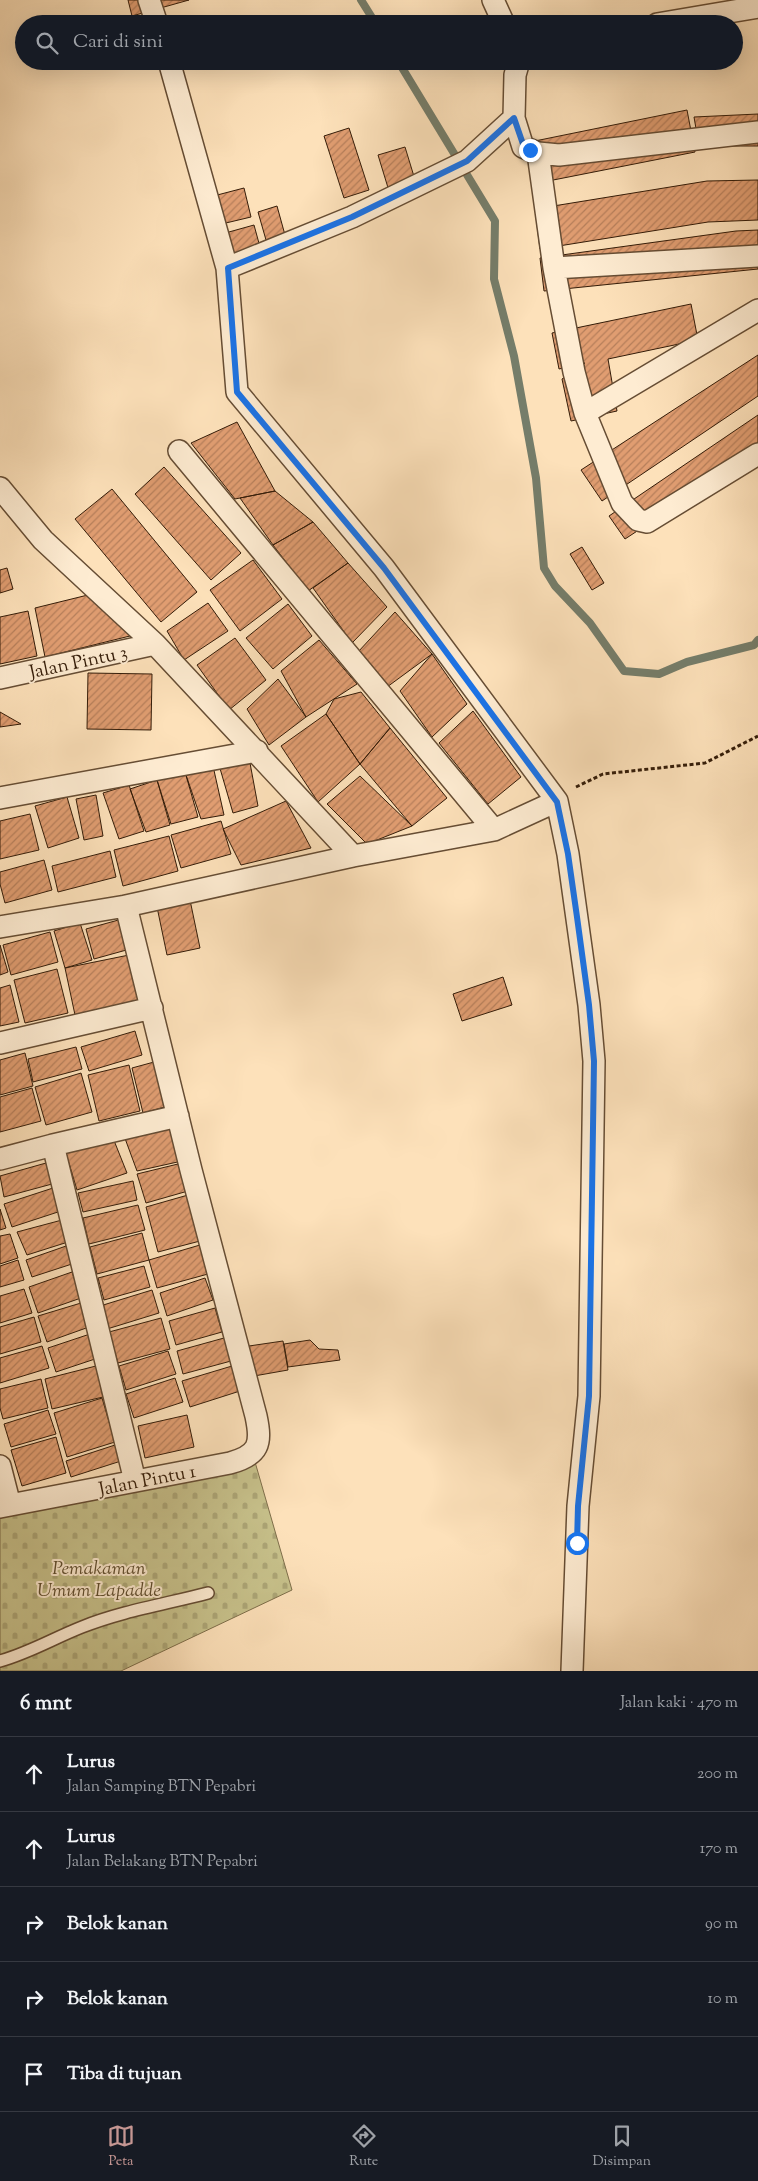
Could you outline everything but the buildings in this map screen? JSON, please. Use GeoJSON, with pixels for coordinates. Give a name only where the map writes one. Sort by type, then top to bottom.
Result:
{"type":"FeatureCollection","features":[{"type":"Feature","properties":{"kind":"street"},"geometry":{"type":"LineString","coordinates":[[149,0],[154,15]]}},
{"type":"Feature","properties":{"kind":"street"},"geometry":{"type":"LineString","coordinates":[[493,0],[500,15]]}},
{"type":"Feature","properties":{"kind":"street"},"geometry":{"type":"LineString","coordinates":[[714,15],[758,8]]}},
{"type":"Feature","properties":{"kind":"street"},"geometry":{"type":"LineString","coordinates":[[172,70],[228,268],[237,392],[384,568],[557,802],[571,872],[589,1005],[594,1061],[589,1396],[578,1506],[572,1671]]}},
{"type":"Feature","properties":{"kind":"street"},"geometry":{"type":"LineString","coordinates":[[228,268],[352,217],[467,161],[508,123],[516,70]]}},
{"type":"Feature","properties":{"kind":"street"},"geometry":{"type":"LineString","coordinates":[[508,123],[524,147],[538,153],[559,155],[758,132]]}},
{"type":"Feature","properties":{"kind":"street"},"geometry":{"type":"LineString","coordinates":[[538,153],[554,268],[572,363],[585,413],[622,503],[638,520],[647,522],[758,454]]}},
{"type":"Feature","properties":{"kind":"street"},"geometry":{"type":"LineString","coordinates":[[554,268],[758,256]]}},
{"type":"Feature","properties":{"kind":"street"},"geometry":{"type":"LineString","coordinates":[[585,413],[758,310]]}},
{"type":"Feature","properties":{"kind":"street"},"geometry":{"type":"LineString","coordinates":[[179,451],[494,830]]}},
{"type":"Feature","properties":{"kind":"street"},"geometry":{"type":"LineString","coordinates":[[0,488],[43,540],[156,644],[353,856]]}},
{"type":"Feature","properties":{"kind":"street","name":"Jalan Pintu 3"},"geometry":{"type":"LineString","coordinates":[[0,678],[156,644]]}},
{"type":"Feature","properties":{"kind":"street"},"geometry":{"type":"LineString","coordinates":[[0,798],[257,751]]}},
{"type":"Feature","properties":{"kind":"street"},"geometry":{"type":"LineString","coordinates":[[0,927],[126,906],[353,856],[494,830],[557,802]]}},
{"type":"Feature","properties":{"kind":"street","name":"Jalan Pintu 1"},"geometry":{"type":"LineString","coordinates":[[5,1506],[247,1458],[256,1449],[258,1441],[259,1430],[256,1416],[126,906]]}},
{"type":"Feature","properties":{"kind":"street"},"geometry":{"type":"LineString","coordinates":[[0,1043],[152,1008]]}},
{"type":"Feature","properties":{"kind":"street"},"geometry":{"type":"LineString","coordinates":[[0,1159],[178,1116]]}},
{"type":"Feature","properties":{"kind":"street"},"geometry":{"type":"LineString","coordinates":[[53,1145],[135,1481]]}},
{"type":"Feature","properties":{"kind":"street"},"geometry":{"type":"LineString","coordinates":[[0,1466],[5,1506]]}},
{"type":"Feature","properties":{"kind":"lane"},"geometry":{"type":"LineString","coordinates":[[0,1662],[101,1620],[208,1593]]}},
{"type":"Feature","properties":{"kind":"path"},"geometry":{"type":"LineString","coordinates":[[557,802],[578,786],[604,774],[705,763],[758,736]]}},
{"type":"Feature","properties":{"kind":"green space","name":"Pemakaman Umum Lapadde"},"geometry":{"type":"Polygon","coordinates":[[[253,1455],[292,1590],[121,1671],[0,1671],[0,1504],[253,1455]]]}},
{"type":"Feature","properties":{"kind":"waterway"},"geometry":{"type":"LineString","coordinates":[[361,0],[370,15]]}},
{"type":"Feature","properties":{"kind":"waterway"},"geometry":{"type":"LineString","coordinates":[[403,70],[495,221],[494,279],[514,356],[536,478],[544,568],[555,586],[590,623],[624,671],[659,674],[687,662],[754,645],[758,640]]}},
{"type":"Feature","properties":{"kind":"route"},"geometry":{"type":"LineString","coordinates":[[530,150],[524,147],[514,118],[467,161],[352,217],[228,268],[237,392],[384,568],[557,802],[568,854],[577,917],[589,1005],[594,1061],[592,1314],[589,1396],[578,1506],[577,1543]]}}]}
